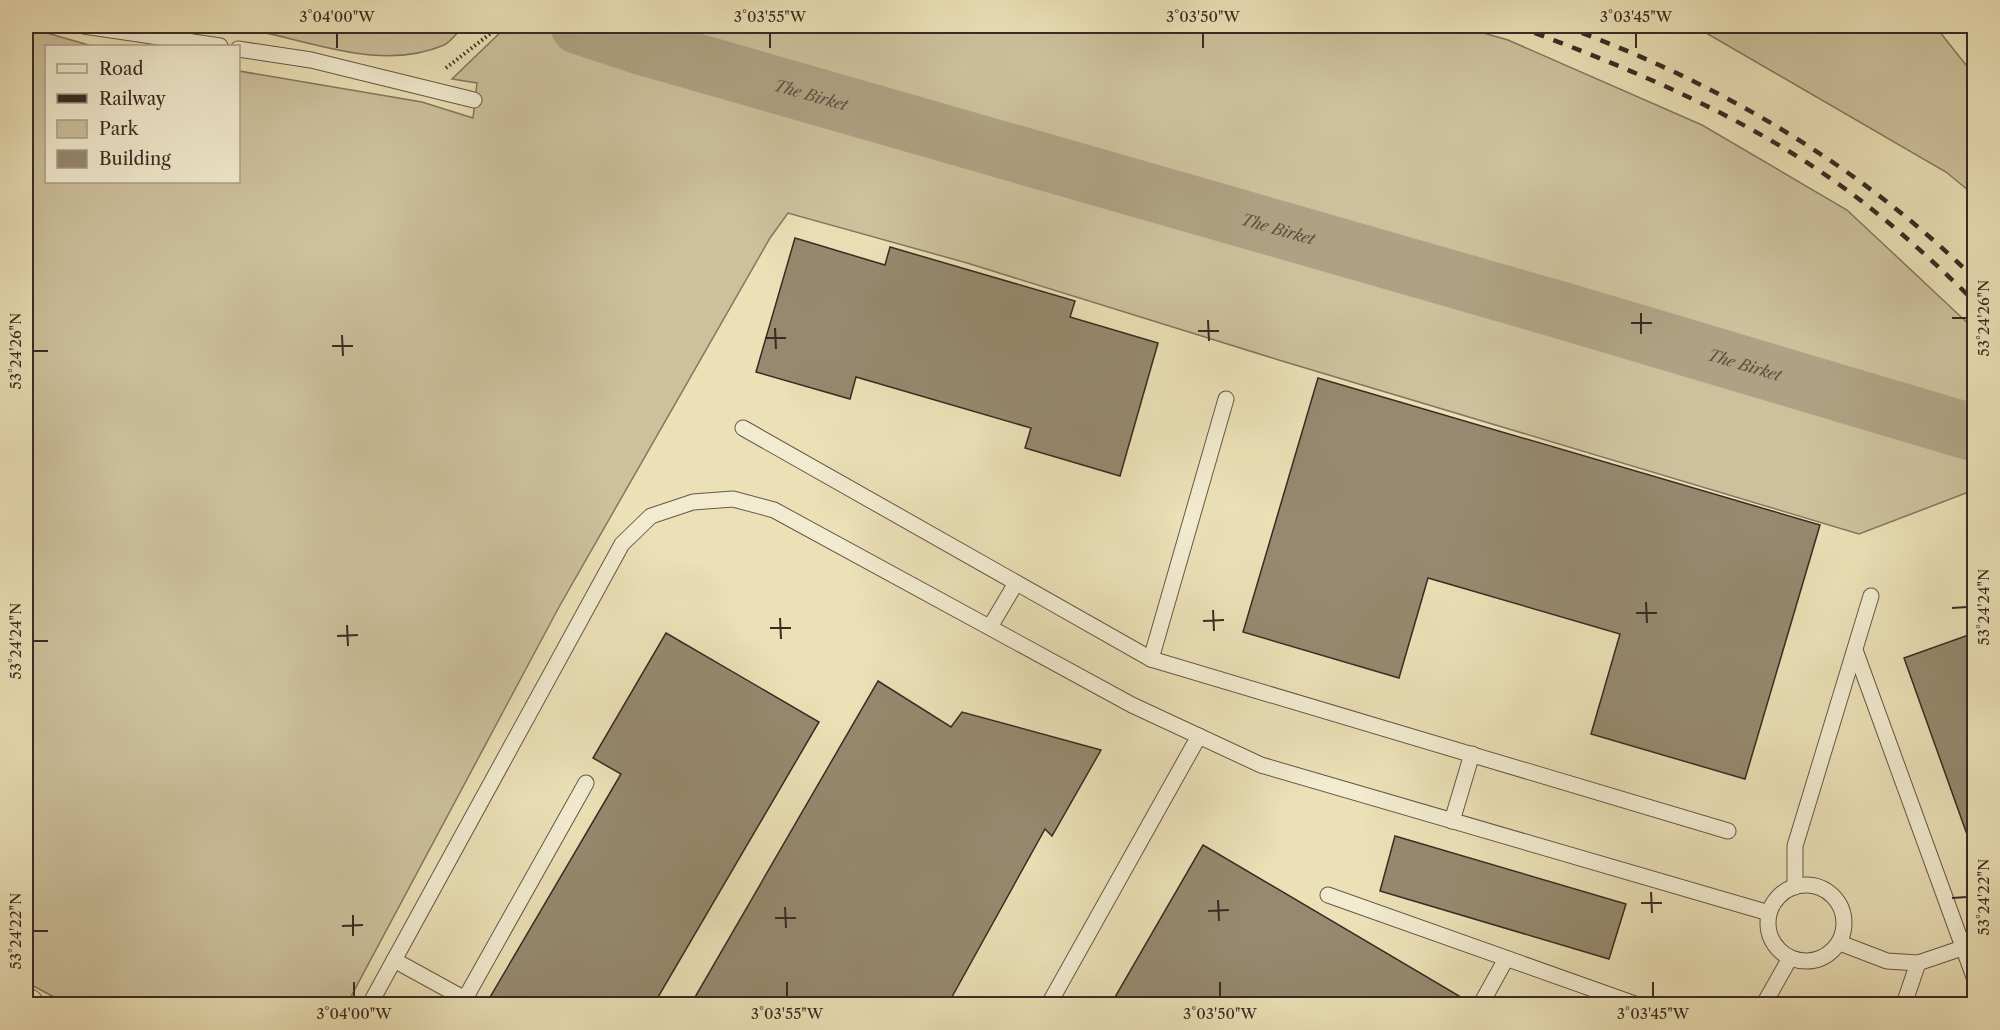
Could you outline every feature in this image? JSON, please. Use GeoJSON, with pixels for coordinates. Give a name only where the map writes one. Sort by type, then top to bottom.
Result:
{"type":"FeatureCollection","features":[{"type":"Feature","properties":{"kind":"lane"},"geometry":{"type":"LineString","coordinates":[[84,26],[213,45]]}},
{"type":"Feature","properties":{"kind":"lane"},"geometry":{"type":"LineString","coordinates":[[240,49],[311,60],[474,100]]}},
{"type":"Feature","properties":{"kind":"lane"},"geometry":{"type":"LineString","coordinates":[[1151,659],[1226,399]]}},
{"type":"Feature","properties":{"kind":"lane"},"geometry":{"type":"LineString","coordinates":[[743,428],[1151,659],[1728,831]]}},
{"type":"Feature","properties":{"kind":"lane"},"geometry":{"type":"LineString","coordinates":[[370,1005],[622,544],[651,516],[693,502],[733,499],[774,510],[1132,705],[1261,765],[1769,913]]}},
{"type":"Feature","properties":{"kind":"lane"},"geometry":{"type":"LineString","coordinates":[[990,627],[1016,583]]}},
{"type":"Feature","properties":{"kind":"lane"},"geometry":{"type":"LineString","coordinates":[[1795,887],[1795,846],[1871,596]]}},
{"type":"Feature","properties":{"kind":"lane"},"geometry":{"type":"LineString","coordinates":[[1855,650],[1969,946],[1974,977]]}},
{"type":"Feature","properties":{"kind":"lane"},"geometry":{"type":"LineString","coordinates":[[1049,1005],[1199,736]]}},
{"type":"Feature","properties":{"kind":"lane"},"geometry":{"type":"LineString","coordinates":[[1452,821],[1472,754]]}},
{"type":"Feature","properties":{"kind":"lane"},"geometry":{"type":"LineString","coordinates":[[394,960],[464,1002],[585,783]]}},
{"type":"Feature","properties":{"kind":"lane"},"geometry":{"type":"LineString","coordinates":[[1814,885],[1835,897],[1845,919],[1840,943],[1821,959],[1810,962],[1791,958],[1776,946],[1770,935],[1769,913],[1778,897],[1795,887],[1814,885]]}},
{"type":"Feature","properties":{"kind":"lane"},"geometry":{"type":"LineString","coordinates":[[1328,895],[1635,1005]]}},
{"type":"Feature","properties":{"kind":"lane"},"geometry":{"type":"LineString","coordinates":[[1840,943],[1887,961],[1918,963],[1969,946]]}},
{"type":"Feature","properties":{"kind":"lane"},"geometry":{"type":"LineString","coordinates":[[1481,1005],[1506,958]]}},
{"type":"Feature","properties":{"kind":"lane"},"geometry":{"type":"LineString","coordinates":[[1764,1005],[1791,958]]}},
{"type":"Feature","properties":{"kind":"lane"},"geometry":{"type":"LineString","coordinates":[[1904,1005],[1918,963]]}},
{"type":"Feature","properties":{"kind":"path"},"geometry":{"type":"LineString","coordinates":[[422,87],[500,26]]}},
{"type":"Feature","properties":{"kind":"green space"},"geometry":{"type":"Polygon","coordinates":[[[228,26],[464,26],[444,45],[418,53],[391,56],[336,50],[255,30],[228,26]]]}},
{"type":"Feature","properties":{"kind":"green space"},"geometry":{"type":"Polygon","coordinates":[[[507,26],[559,26],[607,53],[1974,443],[1974,490],[1859,534],[1282,361],[967,263],[788,213],[770,238],[559,607],[347,1004],[67,1004],[26,982],[26,27],[89,45],[45,45],[45,183],[240,183],[240,71],[422,102],[473,118],[477,83],[452,79],[507,26]]]}},
{"type":"Feature","properties":{"kind":"green space"},"geometry":{"type":"Polygon","coordinates":[[[638,26],[1459,26],[1508,40],[1702,125],[1847,210],[1974,329],[1974,409],[638,26]]]}},
{"type":"Feature","properties":{"kind":"green space"},"geometry":{"type":"Polygon","coordinates":[[[1694,26],[1935,26],[1974,75],[1974,195],[1946,172],[1694,26]]]}},
{"type":"Feature","properties":{"kind":"building"},"geometry":{"type":"Polygon","coordinates":[[[795,238],[885,265],[890,247],[1075,301],[1070,317],[1158,343],[1120,476],[1025,448],[1031,428],[856,377],[850,399],[756,372],[795,238]]]}},
{"type":"Feature","properties":{"kind":"building"},"geometry":{"type":"Polygon","coordinates":[[[1318,378],[1820,525],[1745,779],[1591,734],[1620,634],[1428,578],[1399,678],[1243,632],[1318,378]]]}},
{"type":"Feature","properties":{"kind":"building"},"geometry":{"type":"Polygon","coordinates":[[[666,633],[819,722],[654,1004],[486,1004],[621,774],[593,758],[666,633]]]}},
{"type":"Feature","properties":{"kind":"building"},"geometry":{"type":"Polygon","coordinates":[[[1974,633],[1974,854],[1904,658],[1974,633]]]}},
{"type":"Feature","properties":{"kind":"building"},"geometry":{"type":"Polygon","coordinates":[[[878,681],[951,727],[962,712],[1101,750],[1052,836],[1045,829],[948,1004],[691,1004],[878,681]]]}},
{"type":"Feature","properties":{"kind":"building"},"geometry":{"type":"Polygon","coordinates":[[[1395,836],[1626,904],[1609,959],[1380,891],[1395,836]]]}},
{"type":"Feature","properties":{"kind":"building"},"geometry":{"type":"Polygon","coordinates":[[[1203,845],[1466,1000],[1464,1004],[1111,1004],[1203,845]]]}},
{"type":"Feature","properties":{"kind":"waterway","name":"The Birket"},"geometry":{"type":"LineString","coordinates":[[579,26],[637,45],[1557,309],[1974,433]]}},
{"type":"Feature","properties":{"kind":"railway"},"geometry":{"type":"LineString","coordinates":[[1516,26],[1644,77],[1727,116],[1767,138],[1844,188],[1878,214],[1974,301]]}},
{"type":"Feature","properties":{"kind":"railway"},"geometry":{"type":"LineString","coordinates":[[1563,26],[1675,73],[1730,100],[1782,130],[1882,198],[1974,278]]}}]}
